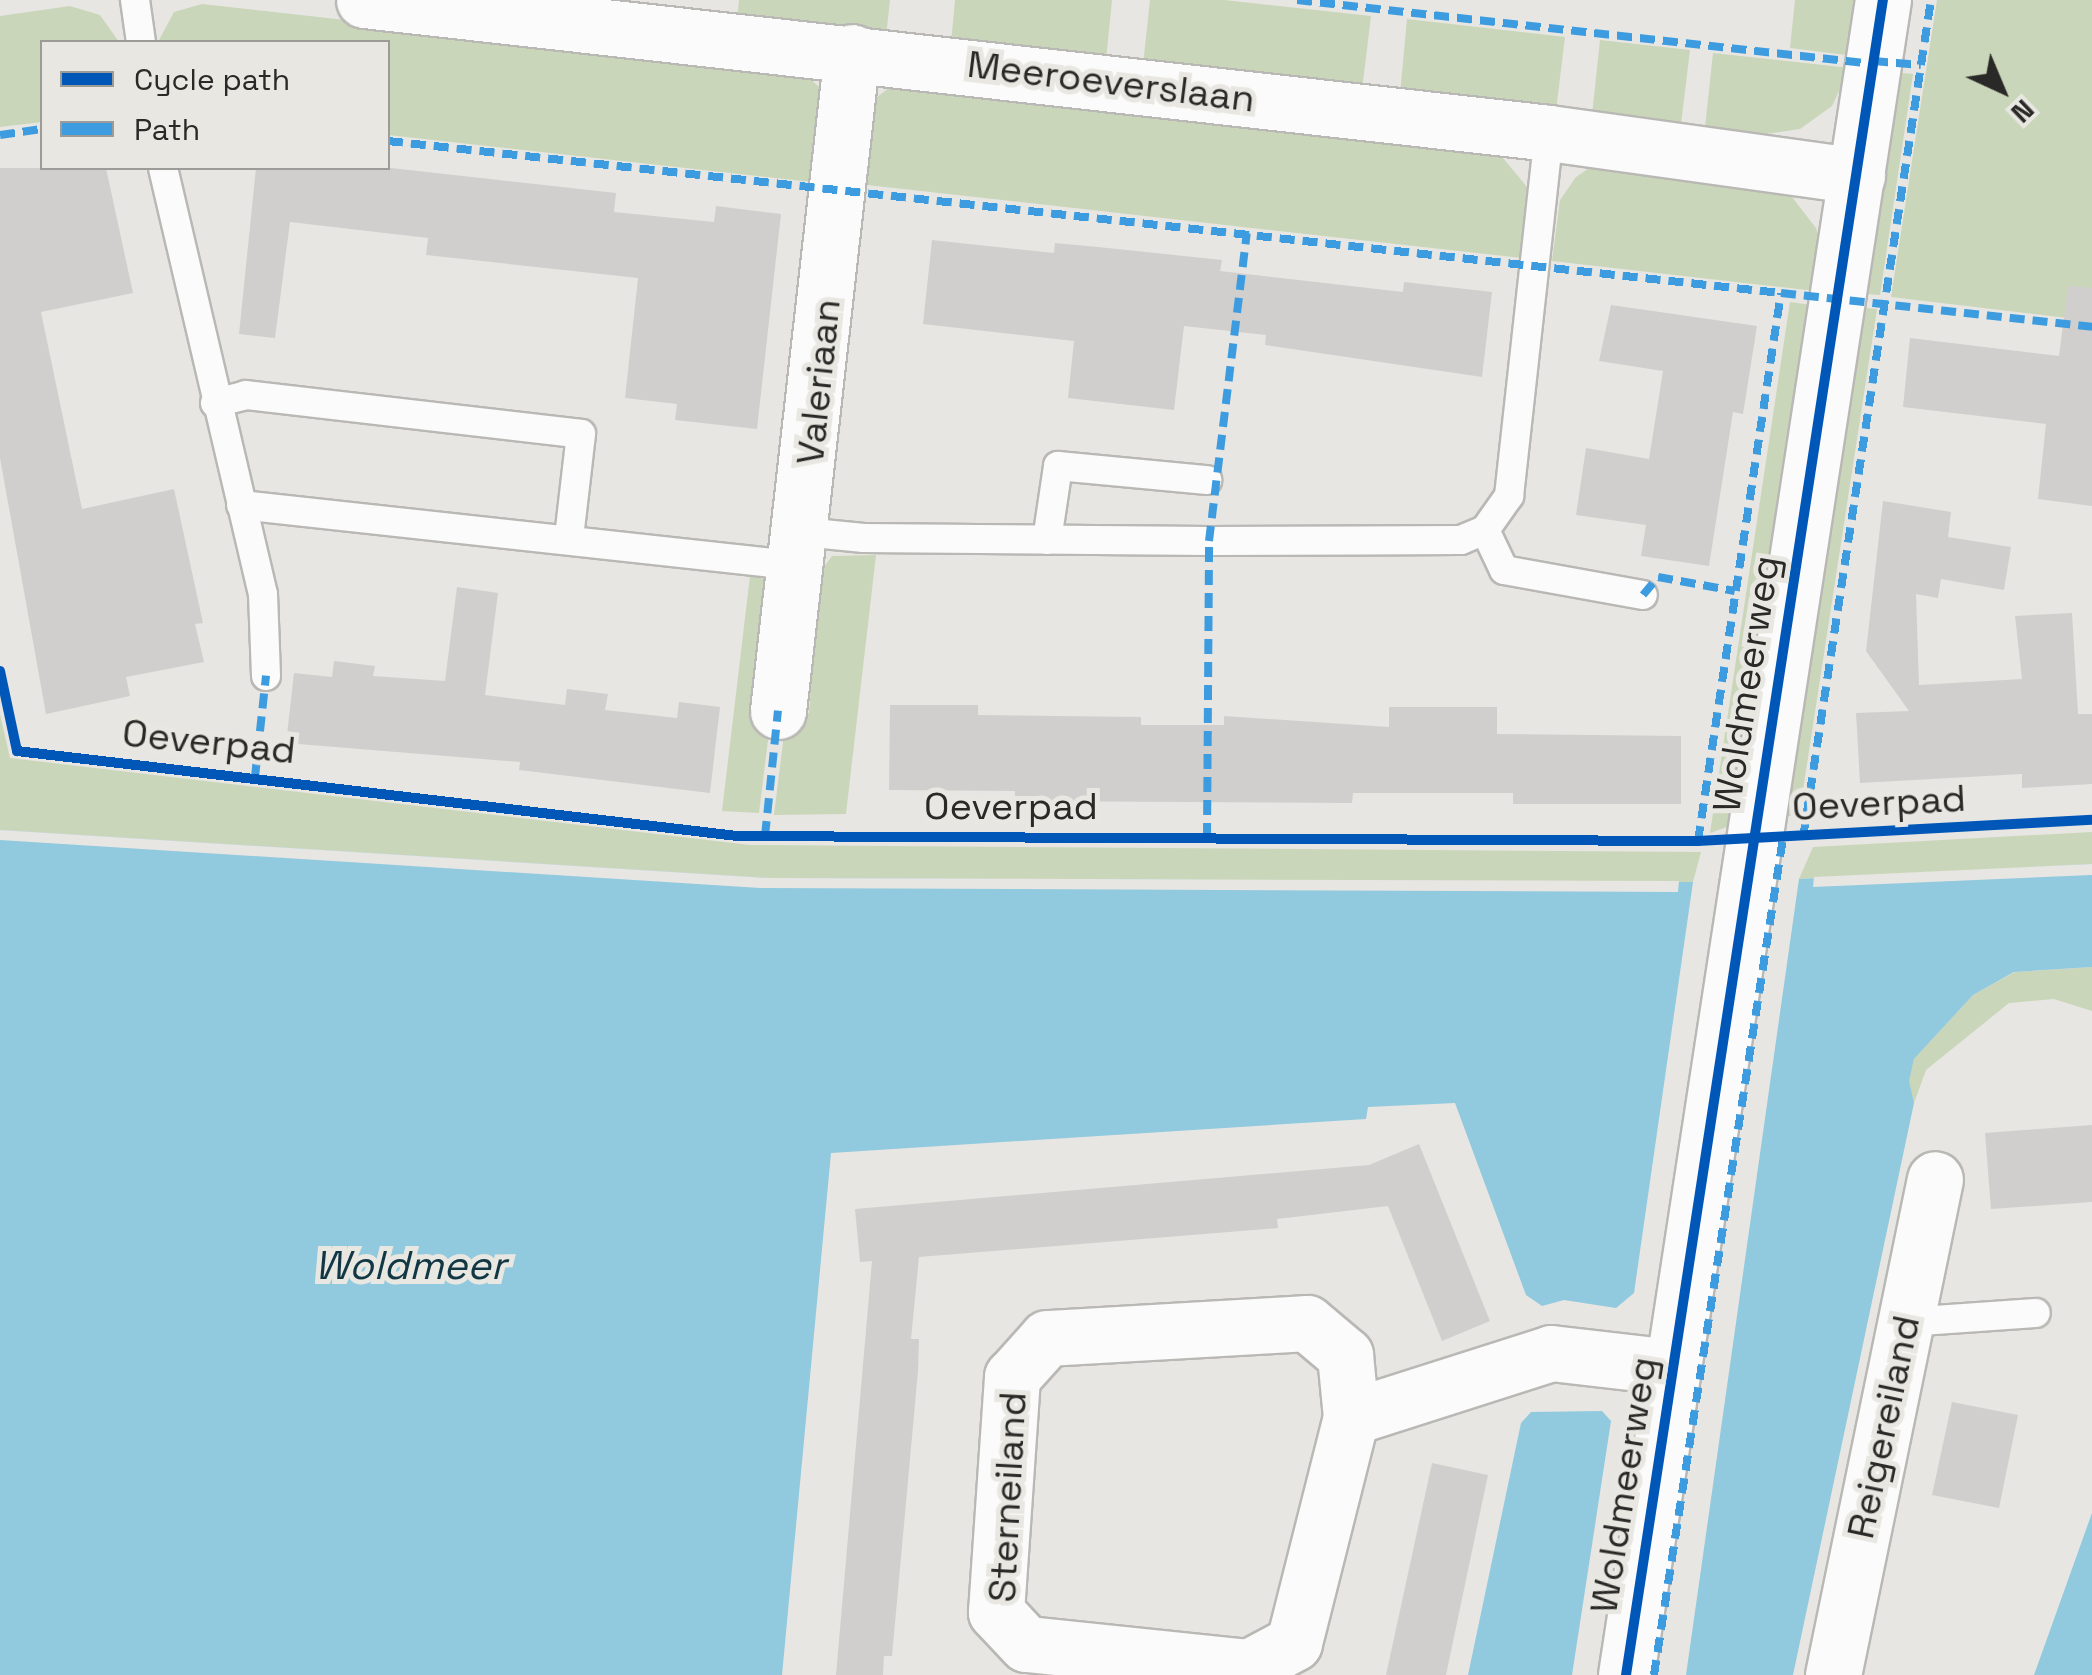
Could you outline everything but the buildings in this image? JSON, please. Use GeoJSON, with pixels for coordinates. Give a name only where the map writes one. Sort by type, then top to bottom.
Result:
{"type":"FeatureCollection","features":[{"type":"Feature","properties":{"kind":"street","name":"Meeroeverslaan"},"geometry":{"type":"LineString","coordinates":[[364,0],[852,52],[1548,134],[1857,176]]}},
{"type":"Feature","properties":{"kind":"street","name":"Woldmeerweg"},"geometry":{"type":"LineString","coordinates":[[1626,1675],[1884,0]]}},
{"type":"Feature","properties":{"kind":"street","name":"Valeriaan"},"geometry":{"type":"LineString","coordinates":[[778,711],[801,549],[852,52]]}},
{"type":"Feature","properties":{"kind":"street","name":"Reigereiland"},"geometry":{"type":"LineString","coordinates":[[1833,1675],[1935,1179]]}},
{"type":"Feature","properties":{"kind":"street","name":"Sterneiland"},"geometry":{"type":"LineString","coordinates":[[1308,1322],[1345,1355],[1351,1418],[1294,1643],[1249,1667],[1026,1644],[996,1612],[1012,1377],[1047,1338],[1308,1322]]}},
{"type":"Feature","properties":{"kind":"street"},"geometry":{"type":"LineString","coordinates":[[1351,1418],[1551,1353],[1672,1367]]}},
{"type":"Feature","properties":{"kind":"lane"},"geometry":{"type":"LineString","coordinates":[[136,0],[141,40]]}},
{"type":"Feature","properties":{"kind":"lane"},"geometry":{"type":"LineString","coordinates":[[241,505],[569,538],[801,549],[1047,540],[1460,540],[1485,530],[1510,496],[1548,134]]}},
{"type":"Feature","properties":{"kind":"lane"},"geometry":{"type":"LineString","coordinates":[[163,170],[262,594],[266,676]]}},
{"type":"Feature","properties":{"kind":"lane"},"geometry":{"type":"LineString","coordinates":[[216,403],[246,394],[582,434],[569,538]]}},
{"type":"Feature","properties":{"kind":"lane"},"geometry":{"type":"LineString","coordinates":[[1047,540],[1058,466],[1207,480]]}},
{"type":"Feature","properties":{"kind":"lane"},"geometry":{"type":"LineString","coordinates":[[1485,530],[1504,570],[1643,595]]}},
{"type":"Feature","properties":{"kind":"lane"},"geometry":{"type":"LineString","coordinates":[[1906,1322],[2036,1313]]}},
{"type":"Feature","properties":{"kind":"green space"},"geometry":{"type":"Polygon","coordinates":[[[739,0],[890,0],[886,37],[737,21],[739,0]]]}},
{"type":"Feature","properties":{"kind":"green space"},"geometry":{"type":"Polygon","coordinates":[[[955,0],[1112,0],[1106,60],[951,44],[955,0]]]}},
{"type":"Feature","properties":{"kind":"green space"},"geometry":{"type":"Polygon","coordinates":[[[1150,0],[1224,0],[1371,16],[1362,90],[1143,65],[1150,0]]]}},
{"type":"Feature","properties":{"kind":"green space"},"geometry":{"type":"Polygon","coordinates":[[[1795,0],[1863,0],[1854,56],[1790,48],[1795,0]]]}},
{"type":"Feature","properties":{"kind":"green space"},"geometry":{"type":"Polygon","coordinates":[[[1937,0],[2092,0],[2092,321],[1891,297],[1937,0]]]}},
{"type":"Feature","properties":{"kind":"green space"},"geometry":{"type":"Polygon","coordinates":[[[202,4],[801,71],[825,92],[821,183],[390,135],[390,40],[159,40],[174,12],[202,4]]]}},
{"type":"Feature","properties":{"kind":"green space"},"geometry":{"type":"Polygon","coordinates":[[[70,6],[100,15],[118,40],[40,40],[40,122],[0,127],[0,16],[70,6]]]}},
{"type":"Feature","properties":{"kind":"green space"},"geometry":{"type":"Polygon","coordinates":[[[1407,19],[1565,37],[1556,111],[1400,94],[1407,19]]]}},
{"type":"Feature","properties":{"kind":"green space"},"geometry":{"type":"Polygon","coordinates":[[[1600,40],[1690,50],[1681,124],[1592,115],[1600,40]]]}},
{"type":"Feature","properties":{"kind":"green space"},"geometry":{"type":"Polygon","coordinates":[[[1713,53],[1850,68],[1832,106],[1800,129],[1766,134],[1705,127],[1713,53]]]}},
{"type":"Feature","properties":{"kind":"green space"},"geometry":{"type":"Polygon","coordinates":[[[1889,72],[1913,74],[1880,295],[1855,293],[1889,72]]]}},
{"type":"Feature","properties":{"kind":"green space"},"geometry":{"type":"Polygon","coordinates":[[[893,85],[1493,146],[1527,187],[1522,258],[858,184],[873,100],[893,85]]]}},
{"type":"Feature","properties":{"kind":"green space"},"geometry":{"type":"Polygon","coordinates":[[[1601,160],[1785,188],[1816,228],[1822,247],[1816,291],[1552,261],[1560,200],[1576,177],[1601,160]]]}},
{"type":"Feature","properties":{"kind":"green space"},"geometry":{"type":"Polygon","coordinates":[[[1790,302],[1812,305],[1735,824],[1710,833],[1790,302]]]}},
{"type":"Feature","properties":{"kind":"green space"},"geometry":{"type":"Polygon","coordinates":[[[1854,307],[1877,309],[1799,816],[1773,816],[1854,307]]]}},
{"type":"Feature","properties":{"kind":"green space"},"geometry":{"type":"Polygon","coordinates":[[[876,555],[846,814],[774,815],[787,710],[809,713],[820,572],[832,556],[876,555]]]}},
{"type":"Feature","properties":{"kind":"green space"},"geometry":{"type":"Polygon","coordinates":[[[750,576],[769,580],[772,708],[759,813],[722,811],[750,576]]]}},
{"type":"Feature","properties":{"kind":"green space"},"geometry":{"type":"Polygon","coordinates":[[[0,714],[10,758],[750,845],[1701,852],[1693,882],[770,878],[0,830],[0,714]]]}},
{"type":"Feature","properties":{"kind":"green space"},"geometry":{"type":"Polygon","coordinates":[[[2092,832],[2092,864],[1799,879],[1813,847],[2092,832]]]}},
{"type":"Feature","properties":{"kind":"green space"},"geometry":{"type":"Polygon","coordinates":[[[2092,967],[2092,1011],[2054,999],[2009,1003],[1926,1070],[1914,1103],[1908,1081],[1914,1059],[1973,995],[2015,972],[2092,967]]]}},
{"type":"Feature","properties":{"kind":"water","name":"Woldmeer"},"geometry":{"type":"Polygon","coordinates":[[[0,830],[770,878],[1693,882],[1634,1293],[1616,1308],[1564,1300],[1542,1306],[1526,1295],[1455,1103],[1368,1107],[1366,1119],[831,1153],[782,1675],[0,1675],[0,830]]]}},
{"type":"Feature","properties":{"kind":"water"},"geometry":{"type":"Polygon","coordinates":[[[2092,864],[2092,967],[2014,972],[1973,995],[1914,1059],[1909,1081],[1914,1103],[1793,1675],[1686,1675],[1799,879],[2092,864]]]}},
{"type":"Feature","properties":{"kind":"water"},"geometry":{"type":"Polygon","coordinates":[[[1602,1411],[1611,1421],[1572,1675],[1468,1675],[1521,1423],[1531,1412],[1602,1411]]]}},
{"type":"Feature","properties":{"kind":"water"},"geometry":{"type":"Polygon","coordinates":[[[2092,1513],[2092,1675],[2034,1675],[2092,1513]]]}},
{"type":"Feature","properties":{"kind":"pier"},"geometry":{"type":"Polygon","coordinates":[[[0,830],[770,878],[1679,881],[1678,892],[760,888],[0,840],[0,830]]]}},
{"type":"Feature","properties":{"kind":"pier"},"geometry":{"type":"Polygon","coordinates":[[[2092,864],[2092,875],[1813,887],[1814,877],[2092,864]]]}},
{"type":"Feature","properties":{"kind":"marked path"},"geometry":{"type":"LineString","coordinates":[[1297,0],[1873,64]]}},
{"type":"Feature","properties":{"kind":"marked path"},"geometry":{"type":"LineString","coordinates":[[1803,838],[1931,0]]}},
{"type":"Feature","properties":{"kind":"marked path"},"geometry":{"type":"LineString","coordinates":[[1873,61],[1921,65]]}},
{"type":"Feature","properties":{"kind":"marked path"},"geometry":{"type":"LineString","coordinates":[[0,135],[40,129]]}},
{"type":"Feature","properties":{"kind":"marked path"},"geometry":{"type":"LineString","coordinates":[[390,141],[1781,293]]}},
{"type":"Feature","properties":{"kind":"marked path"},"geometry":{"type":"LineString","coordinates":[[1207,838],[1209,541],[1247,233]]}},
{"type":"Feature","properties":{"kind":"marked path"},"geometry":{"type":"LineString","coordinates":[[1698,841],[1781,293],[2092,327]]}},
{"type":"Feature","properties":{"kind":"marked path"},"geometry":{"type":"LineString","coordinates":[[1643,595],[1658,577],[1735,591]]}},
{"type":"Feature","properties":{"kind":"marked path"},"geometry":{"type":"LineString","coordinates":[[255,777],[266,676]]}},
{"type":"Feature","properties":{"kind":"marked path"},"geometry":{"type":"LineString","coordinates":[[765,836],[778,711]]}},
{"type":"Feature","properties":{"kind":"marked path"},"geometry":{"type":"LineString","coordinates":[[1654,1675],[1783,838]]}},
{"type":"Feature","properties":{"kind":"cycle path"},"geometry":{"type":"LineString","coordinates":[[1626,1675],[1883,0]]}},
{"type":"Feature","properties":{"kind":"cycle path","name":"Oeverpad"},"geometry":{"type":"LineString","coordinates":[[0,671],[17,751],[737,836],[1698,841],[2092,820]]}}]}
